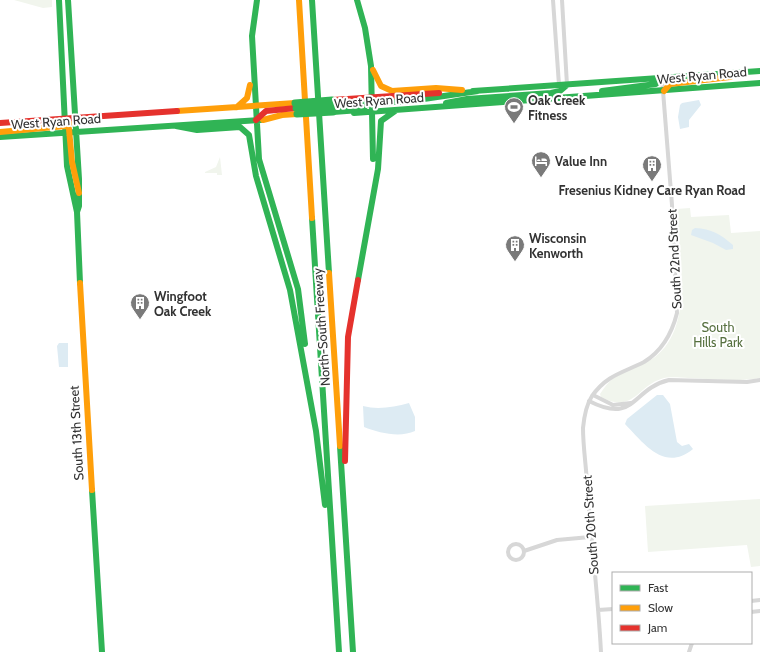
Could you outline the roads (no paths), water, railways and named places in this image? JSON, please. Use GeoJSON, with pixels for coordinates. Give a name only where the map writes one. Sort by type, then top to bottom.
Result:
{"type":"FeatureCollection","features":[{"type":"Feature","properties":{"kind":"main road","name":"South 13th Street"},"geometry":{"type":"LineString","coordinates":[[59,0],[68,128],[72,162],[79,193],[77,212],[102,652]]}},
{"type":"Feature","properties":{"kind":"main road","name":"South 13th Street"},"geometry":{"type":"LineString","coordinates":[[68,0],[75,119],[68,128],[68,173],[77,212]]}},
{"type":"Feature","properties":{"kind":"main road"},"geometry":{"type":"LineString","coordinates":[[237,107],[249,94],[249,48],[257,0]]}},
{"type":"Feature","properties":{"kind":"main road","name":"North-South Freeway"},"geometry":{"type":"LineString","coordinates":[[299,0],[339,652]]}},
{"type":"Feature","properties":{"kind":"main road","name":"North-South Freeway"},"geometry":{"type":"LineString","coordinates":[[312,0],[353,652]]}},
{"type":"Feature","properties":{"kind":"main road"},"geometry":{"type":"LineString","coordinates":[[357,0],[365,28],[371,66],[370,101],[372,112],[375,179]]}},
{"type":"Feature","properties":{"kind":"main road"},"geometry":{"type":"LineString","coordinates":[[252,36],[255,106],[260,120],[259,159],[264,180],[298,288],[307,375],[334,569]]}},
{"type":"Feature","properties":{"kind":"main road"},"geometry":{"type":"LineString","coordinates":[[371,66],[376,79],[381,86],[392,91],[436,88],[478,91]]}},
{"type":"Feature","properties":{"kind":"main road"},"geometry":{"type":"LineString","coordinates":[[664,90],[670,84],[713,80],[752,71]]}},
{"type":"Feature","properties":{"kind":"main road","name":"West Ryan Road"},"geometry":{"type":"LineString","coordinates":[[567,85],[760,71]]}},
{"type":"Feature","properties":{"kind":"main road"},"geometry":{"type":"LineString","coordinates":[[585,96],[594,92],[656,84],[662,78]]}},
{"type":"Feature","properties":{"kind":"main road","name":"West Ryan Road"},"geometry":{"type":"LineString","coordinates":[[0,124],[68,128],[176,126],[260,120],[296,111],[333,108],[370,101],[410,101],[478,91],[561,92],[585,96],[749,84],[760,81]]}},
{"type":"Feature","properties":{"kind":"main road"},"geometry":{"type":"LineString","coordinates":[[561,92],[567,85]]}},
{"type":"Feature","properties":{"kind":"main road","name":"West Ryan Road"},"geometry":{"type":"LineString","coordinates":[[333,108],[372,112],[395,111],[561,92]]}},
{"type":"Feature","properties":{"kind":"main road"},"geometry":{"type":"LineString","coordinates":[[296,111],[333,108],[360,110],[370,101]]}},
{"type":"Feature","properties":{"kind":"main road","name":"West Ryan Road"},"geometry":{"type":"LineString","coordinates":[[0,137],[68,128],[75,119],[255,106],[296,111]]}},
{"type":"Feature","properties":{"kind":"main road"},"geometry":{"type":"LineString","coordinates":[[343,494],[346,448],[345,408],[348,338],[375,179],[378,169],[381,121],[395,111]]}},
{"type":"Feature","properties":{"kind":"main road"},"geometry":{"type":"LineString","coordinates":[[176,126],[197,130],[240,127],[249,135],[256,176],[290,290],[300,350],[307,375]]}},
{"type":"Feature","properties":{"kind":"main road"},"geometry":{"type":"LineString","coordinates":[[0,132],[68,128]]}},
{"type":"Feature","properties":{"kind":"street"},"geometry":{"type":"LineString","coordinates":[[553,0],[561,92]]}},
{"type":"Feature","properties":{"kind":"street"},"geometry":{"type":"LineString","coordinates":[[562,0],[567,85]]}},
{"type":"Feature","properties":{"kind":"street","name":"South 22nd Street"},"geometry":{"type":"LineString","coordinates":[[591,398],[601,384],[612,376],[643,362],[655,353],[666,340],[673,328],[677,313],[664,90],[662,78]]}},
{"type":"Feature","properties":{"kind":"street"},"geometry":{"type":"LineString","coordinates":[[591,398],[610,410],[620,410],[629,407],[658,383],[669,380],[747,382],[760,380]]}},
{"type":"Feature","properties":{"kind":"street"},"geometry":{"type":"LineString","coordinates":[[591,398],[613,405],[625,405],[634,402]]}},
{"type":"Feature","properties":{"kind":"street","name":"South 20th Street"},"geometry":{"type":"LineString","coordinates":[[591,398],[583,429],[590,537],[601,652]]}},
{"type":"Feature","properties":{"kind":"street"},"geometry":{"type":"LineString","coordinates":[[524,551],[552,541],[590,537]]}},
{"type":"Feature","properties":{"kind":"street"},"geometry":{"type":"LineString","coordinates":[[598,610],[612,609]]}},
{"type":"Feature","properties":{"kind":"place","name":"Oak Creek Fitness"},"geometry":{"type":"Point","coordinates":[514,124]}},
{"type":"Feature","properties":{"kind":"place","name":"Value Inn"},"geometry":{"type":"Point","coordinates":[541,178]}},
{"type":"Feature","properties":{"kind":"place","name":"Fresenius Kidney Care Ryan Road"},"geometry":{"type":"Point","coordinates":[652,182]}},
{"type":"Feature","properties":{"kind":"place","name":"Wisconsin Kenworth"},"geometry":{"type":"Point","coordinates":[515,262]}},
{"type":"Feature","properties":{"kind":"place","name":"Wingfoot Oak Creek"},"geometry":{"type":"Point","coordinates":[140,320]}},
{"type":"Feature","properties":{"kind":"park label","name":"South Hills Park"},"geometry":{"type":"Point","coordinates":[718,334]}}]}
